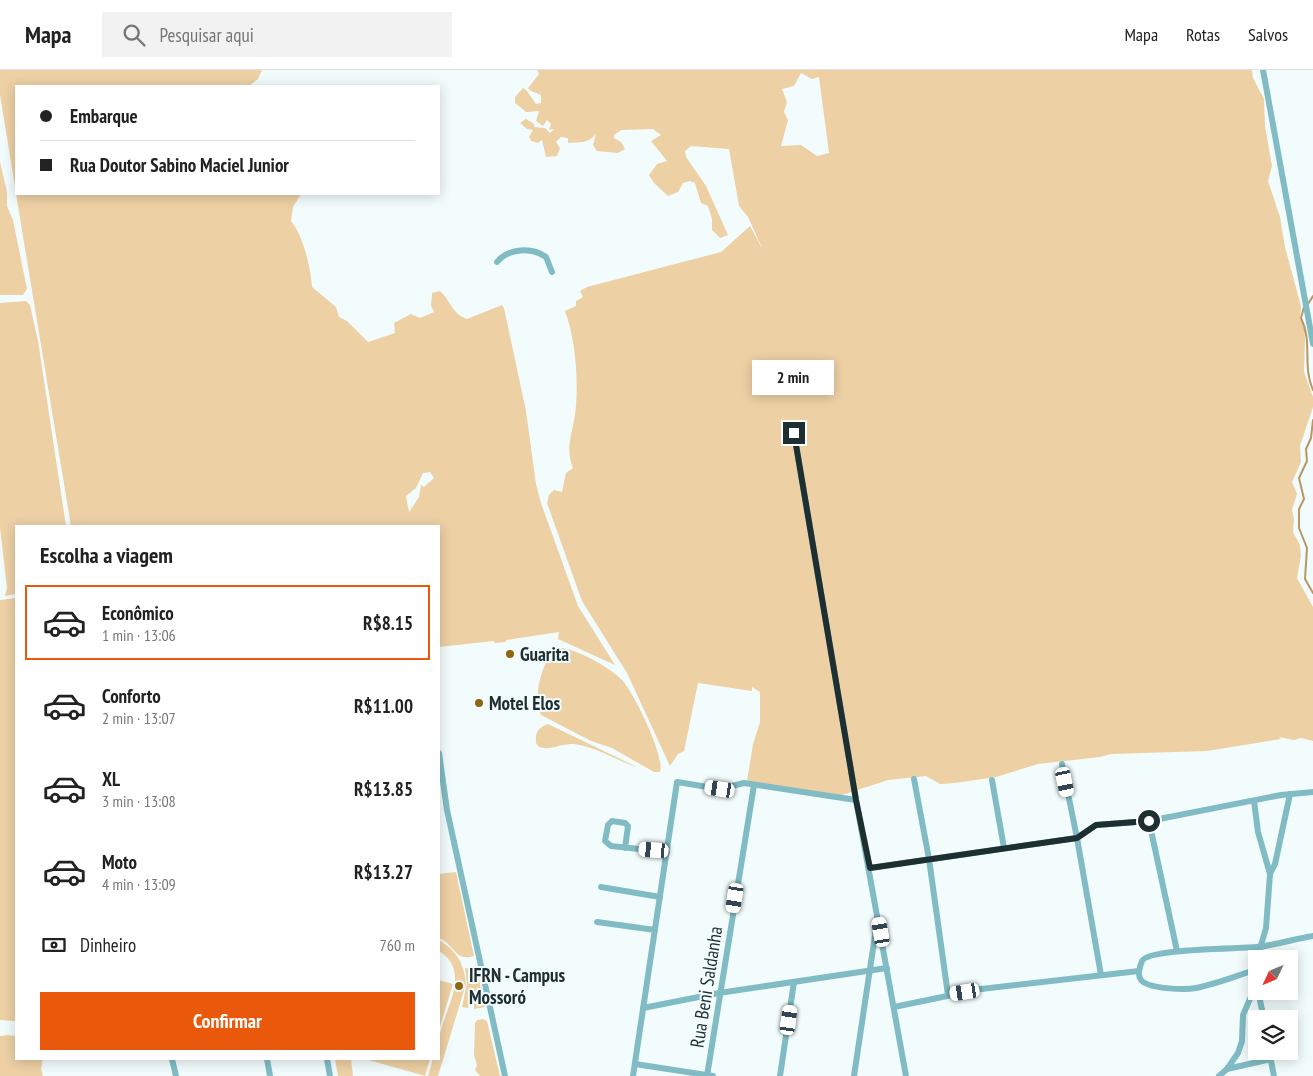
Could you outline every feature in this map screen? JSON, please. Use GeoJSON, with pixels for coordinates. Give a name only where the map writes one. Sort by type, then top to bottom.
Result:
{"type":"FeatureCollection","features":[{"type":"Feature","properties":{"kind":"street"},"geometry":{"type":"LineString","coordinates":[[1264,70],[1313,344]]}},
{"type":"Feature","properties":{"kind":"street"},"geometry":{"type":"LineString","coordinates":[[497,262],[509,253],[534,251],[546,257],[552,272]]}},
{"type":"Feature","properties":{"kind":"street"},"geometry":{"type":"LineString","coordinates":[[794,433],[856,800],[870,868],[906,1076]]}},
{"type":"Feature","properties":{"kind":"street"},"geometry":{"type":"LineString","coordinates":[[440,760],[447,810],[505,1076]]}},
{"type":"Feature","properties":{"kind":"street"},"geometry":{"type":"LineString","coordinates":[[1062,764],[1101,975]]}},
{"type":"Feature","properties":{"kind":"street"},"geometry":{"type":"LineString","coordinates":[[914,779],[929,859],[948,995]]}},
{"type":"Feature","properties":{"kind":"street"},"geometry":{"type":"LineString","coordinates":[[992,780],[1004,848]]}},
{"type":"Feature","properties":{"kind":"street"},"geometry":{"type":"LineString","coordinates":[[633,1076],[677,782],[720,789],[744,783],[856,800]]}},
{"type":"Feature","properties":{"kind":"street","name":"Rua Beni Saldanha"},"geometry":{"type":"LineString","coordinates":[[709,1076],[719,993],[754,785]]}},
{"type":"Feature","properties":{"kind":"street"},"geometry":{"type":"LineString","coordinates":[[870,868],[1077,838],[1096,825],[1149,821],[1290,794],[1313,792]]}},
{"type":"Feature","properties":{"kind":"street"},"geometry":{"type":"LineString","coordinates":[[1270,874],[1275,864],[1290,794]]}},
{"type":"Feature","properties":{"kind":"street"},"geometry":{"type":"LineString","coordinates":[[1254,801],[1258,832],[1270,874],[1266,928],[1258,950]]}},
{"type":"Feature","properties":{"kind":"street"},"geometry":{"type":"LineString","coordinates":[[1149,821],[1177,951]]}},
{"type":"Feature","properties":{"kind":"street"},"geometry":{"type":"LineString","coordinates":[[625,848],[628,826],[625,823],[612,822],[608,825],[604,842],[612,846],[625,848],[667,852]]}},
{"type":"Feature","properties":{"kind":"street"},"geometry":{"type":"LineString","coordinates":[[601,887],[660,897]]}},
{"type":"Feature","properties":{"kind":"street"},"geometry":{"type":"LineString","coordinates":[[854,1076],[878,915]]}},
{"type":"Feature","properties":{"kind":"street"},"geometry":{"type":"LineString","coordinates":[[597,922],[655,930]]}},
{"type":"Feature","properties":{"kind":"street"},"geometry":{"type":"LineString","coordinates":[[1248,972],[1196,988],[1182,989],[1167,988],[1144,982],[1141,979],[1140,971],[1142,961],[1146,956],[1177,951],[1259,946],[1313,936]]}},
{"type":"Feature","properties":{"kind":"street"},"geometry":{"type":"LineString","coordinates":[[643,1008],[719,993],[887,968]]}},
{"type":"Feature","properties":{"kind":"street"},"geometry":{"type":"LineString","coordinates":[[894,1006],[948,995],[1140,971]]}},
{"type":"Feature","properties":{"kind":"street"},"geometry":{"type":"LineString","coordinates":[[780,1076],[794,982]]}},
{"type":"Feature","properties":{"kind":"street"},"geometry":{"type":"LineString","coordinates":[[1219,1076],[1227,1069],[1238,1053],[1242,1041],[1244,1015],[1250,1000]]}},
{"type":"Feature","properties":{"kind":"street"},"geometry":{"type":"LineString","coordinates":[[172,1060],[176,1076]]}},
{"type":"Feature","properties":{"kind":"street"},"geometry":{"type":"LineString","coordinates":[[267,1060],[270,1076]]}},
{"type":"Feature","properties":{"kind":"street"},"geometry":{"type":"LineString","coordinates":[[327,1060],[330,1076]]}},
{"type":"Feature","properties":{"kind":"street"},"geometry":{"type":"LineString","coordinates":[[1227,1069],[1267,1060]]}},
{"type":"Feature","properties":{"kind":"street"},"geometry":{"type":"LineString","coordinates":[[1271,1060],[1274,1076]]}},
{"type":"Feature","properties":{"kind":"street"},"geometry":{"type":"LineString","coordinates":[[635,1064],[709,1076]]}},
{"type":"Feature","properties":{"kind":"shaded area"},"geometry":{"type":"Polygon","coordinates":[[[0,70],[262,70],[258,79],[250,85],[15,85],[15,187],[0,95],[0,70]]]}},
{"type":"Feature","properties":{"kind":"shaded area"},"geometry":{"type":"Polygon","coordinates":[[[537,70],[1252,70],[1253,78],[1264,99],[1265,126],[1272,166],[1268,181],[1280,217],[1285,247],[1301,306],[1300,318],[1304,327],[1305,340],[1304,372],[1313,397],[1313,407],[1300,446],[1301,462],[1292,482],[1297,494],[1292,510],[1294,519],[1293,532],[1300,545],[1301,556],[1297,578],[1313,607],[1313,741],[1301,738],[1294,740],[1279,737],[1281,739],[1207,751],[1111,754],[1038,764],[996,777],[955,783],[940,784],[926,776],[888,780],[839,796],[747,781],[753,744],[760,722],[760,692],[752,687],[752,691],[698,683],[684,751],[678,754],[670,766],[627,673],[582,601],[547,503],[549,495],[554,490],[562,492],[566,473],[573,468],[569,448],[575,415],[576,376],[572,335],[565,311],[576,306],[576,301],[583,297],[580,291],[587,287],[721,252],[750,226],[763,250],[748,217],[739,206],[729,149],[691,146],[685,151],[686,157],[706,186],[728,235],[720,238],[712,230],[712,219],[708,206],[701,203],[695,183],[690,181],[683,183],[678,192],[668,196],[654,183],[649,175],[657,164],[667,161],[651,141],[661,135],[653,129],[621,130],[614,135],[614,138],[621,142],[625,149],[618,153],[597,151],[593,145],[596,134],[586,141],[580,142],[568,143],[568,138],[561,137],[556,142],[560,148],[557,156],[546,157],[542,140],[538,143],[531,141],[529,137],[533,130],[527,129],[520,123],[526,119],[534,124],[534,127],[545,128],[550,133],[554,129],[549,130],[551,124],[547,120],[543,126],[536,121],[539,111],[526,112],[515,103],[515,97],[523,88],[536,104],[541,103],[541,95],[528,88],[539,74],[537,70]],[[801,73],[794,86],[782,89],[787,102],[784,112],[788,120],[781,146],[801,145],[817,156],[829,153],[819,77],[812,79],[801,73]]]}},
{"type":"Feature","properties":{"kind":"shaded area"},"geometry":{"type":"Polygon","coordinates":[[[0,162],[7,192],[7,206],[13,220],[27,289],[23,295],[0,295],[0,162]]]}},
{"type":"Feature","properties":{"kind":"shaded area"},"geometry":{"type":"Polygon","coordinates":[[[16,195],[300,195],[293,207],[291,221],[306,252],[312,287],[336,307],[339,317],[347,321],[368,342],[395,333],[394,323],[411,314],[420,318],[434,312],[431,306],[432,293],[440,291],[455,311],[467,319],[502,305],[526,411],[536,484],[541,503],[578,606],[615,665],[558,639],[559,632],[506,640],[506,642],[495,643],[494,641],[440,647],[440,525],[71,525],[16,195]],[[430,472],[423,473],[416,488],[406,496],[409,512],[419,497],[421,485],[424,487],[434,478],[430,472]]]}},
{"type":"Feature","properties":{"kind":"shaded area"},"geometry":{"type":"Polygon","coordinates":[[[26,301],[30,305],[38,341],[66,525],[15,525],[15,594],[5,596],[7,588],[0,528],[0,303],[26,301]]]}},
{"type":"Feature","properties":{"kind":"shaded area"},"geometry":{"type":"Polygon","coordinates":[[[15,598],[15,1021],[0,1020],[0,600],[15,598]]]}},
{"type":"Feature","properties":{"kind":"shaded area"},"geometry":{"type":"Polygon","coordinates":[[[557,648],[582,654],[609,669],[622,680],[641,711],[653,739],[658,753],[660,772],[654,772],[612,748],[591,741],[541,715],[538,708],[540,680],[547,661],[557,648]]]}},
{"type":"Feature","properties":{"kind":"shaded area"},"geometry":{"type":"Polygon","coordinates":[[[548,724],[637,767],[598,751],[574,744],[548,748],[539,747],[536,743],[537,733],[548,724]]]}},
{"type":"Feature","properties":{"kind":"shaded area"},"geometry":{"type":"Polygon","coordinates":[[[456,872],[474,956],[463,957],[459,955],[440,939],[440,874],[456,872]]]}},
{"type":"Feature","properties":{"kind":"shaded area"},"geometry":{"type":"Polygon","coordinates":[[[440,941],[450,948],[461,963],[466,984],[438,1076],[428,1076],[433,1060],[440,1060],[440,1035],[455,981],[454,970],[449,960],[440,952],[440,941]]]}},
{"type":"Feature","properties":{"kind":"shaded area"},"geometry":{"type":"Polygon","coordinates":[[[476,965],[485,1007],[474,1009],[474,1004],[469,1003],[468,1008],[462,1007],[467,983],[465,968],[470,969],[476,965]]]}},
{"type":"Feature","properties":{"kind":"shaded area"},"geometry":{"type":"Polygon","coordinates":[[[440,980],[453,984],[440,1027],[440,980]]]}},
{"type":"Feature","properties":{"kind":"shaded area"},"geometry":{"type":"Polygon","coordinates":[[[483,1019],[487,1021],[500,1076],[480,1076],[475,1070],[477,1065],[474,1055],[475,1023],[477,1020],[483,1019]]]}},
{"type":"Feature","properties":{"kind":"shaded area"},"geometry":{"type":"Polygon","coordinates":[[[0,1036],[15,1036],[15,1060],[43,1060],[41,1069],[43,1076],[0,1076],[0,1036]]]}},
{"type":"Feature","properties":{"kind":"shaded area"},"geometry":{"type":"Polygon","coordinates":[[[335,1060],[351,1060],[353,1076],[338,1076],[335,1060]]]}},
{"type":"Feature","properties":{"kind":"shaded area"},"geometry":{"type":"Polygon","coordinates":[[[369,1060],[430,1060],[425,1076],[369,1060]]]}},
{"type":"Feature","properties":{"kind":"waterway"},"geometry":{"type":"LineString","coordinates":[[1308,304],[1313,296]]}},
{"type":"Feature","properties":{"kind":"waterway"},"geometry":{"type":"LineString","coordinates":[[1304,307],[1301,318],[1305,327],[1308,372],[1313,390]]}},
{"type":"Feature","properties":{"kind":"waterway"},"geometry":{"type":"LineString","coordinates":[[1313,420],[1311,438],[1306,449],[1307,461],[1299,478],[1304,499],[1299,509],[1299,528],[1307,548],[1305,579],[1313,593]]}},
{"type":"Feature","properties":{"kind":"place","name":"Guarita"},"geometry":{"type":"Point","coordinates":[510,654]}},
{"type":"Feature","properties":{"kind":"place","name":"Motel Elos"},"geometry":{"type":"Point","coordinates":[479,703]}},
{"type":"Feature","properties":{"kind":"place","name":"IFRN - Campus Mossoró"},"geometry":{"type":"Point","coordinates":[459,986]}},
{"type":"Feature","properties":{"kind":"route"},"geometry":{"type":"LineString","coordinates":[[794,433],[856,800],[870,868],[1077,838],[1093,826],[1149,821]]}}]}
